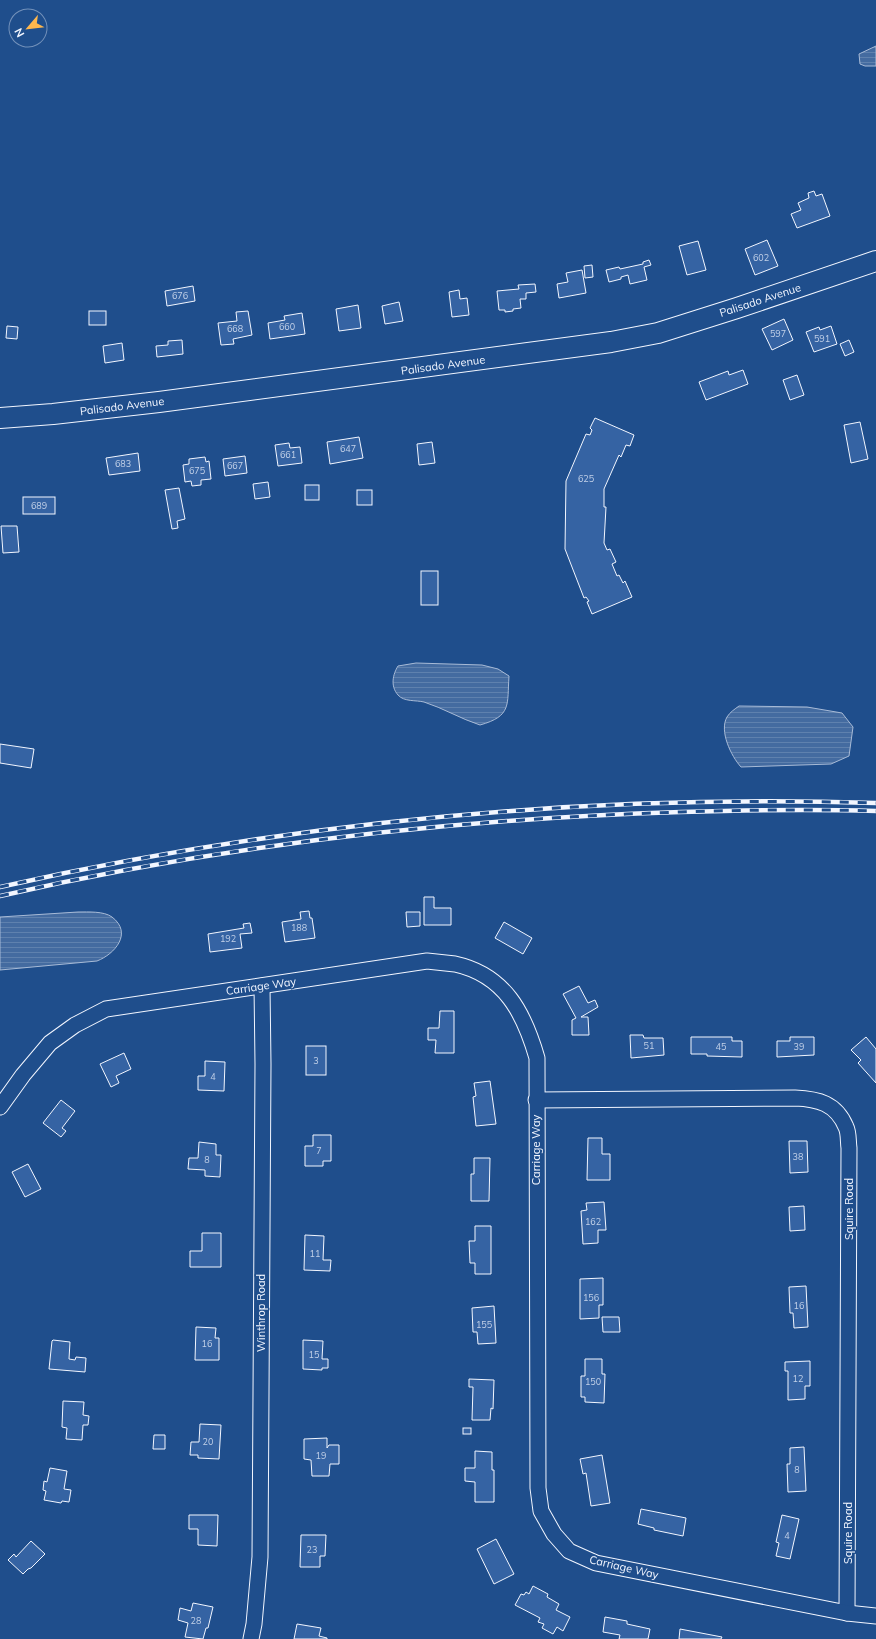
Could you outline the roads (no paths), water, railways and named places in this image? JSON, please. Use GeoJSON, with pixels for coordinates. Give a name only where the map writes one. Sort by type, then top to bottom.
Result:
{"type":"FeatureCollection","features":[{"type":"Feature","properties":{"kind":"main road","name":"Palisado Avenue"},"geometry":{"type":"LineString","coordinates":[[0,418],[53,414],[159,402],[611,342],[658,333],[876,260]]}},
{"type":"Feature","properties":{"kind":"street","name":"Carriage Way"},"geometry":{"type":"LineString","coordinates":[[0,1107],[23,1075],[50,1043],[75,1025],[106,1009],[427,961],[455,964],[490,978],[518,1008],[530,1034],[537,1058],[538,1488],[541,1511],[554,1534],[569,1551],[596,1563],[847,1612],[876,1616]]}},
{"type":"Feature","properties":{"kind":"street","name":"Winthrop Road"},"geometry":{"type":"LineString","coordinates":[[251,1639],[254,1624],[260,1557],[263,1064],[262,986]]}},
{"type":"Feature","properties":{"kind":"street","name":"Squire Road"},"geometry":{"type":"LineString","coordinates":[[536,1100],[815,1099],[826,1104],[842,1119],[847,1128],[849,1148],[847,1612]]}},
{"type":"Feature","properties":{"kind":"water"},"geometry":{"type":"Polygon","coordinates":[[[876,46],[876,66],[865,66],[860,64],[859,54],[876,46]]]}},
{"type":"Feature","properties":{"kind":"water"},"geometry":{"type":"Polygon","coordinates":[[[416,663],[482,665],[498,669],[509,676],[506,708],[498,718],[480,725],[424,702],[403,699],[398,695],[394,688],[393,680],[395,673],[398,666],[416,663]]]}},
{"type":"Feature","properties":{"kind":"water"},"geometry":{"type":"Polygon","coordinates":[[[739,706],[807,707],[842,713],[853,727],[849,756],[831,764],[741,767],[733,757],[727,743],[724,729],[727,717],[739,706]]]}},
{"type":"Feature","properties":{"kind":"water"},"geometry":{"type":"Polygon","coordinates":[[[96,912],[109,915],[118,923],[121,930],[119,942],[104,958],[97,961],[0,970],[0,917],[96,912]]]}},
{"type":"Feature","properties":{"kind":"railway"},"geometry":{"type":"LineString","coordinates":[[0,887],[108,865],[216,846],[326,830],[435,818],[545,809],[656,803],[766,801],[876,803]]}},
{"type":"Feature","properties":{"kind":"railway"},"geometry":{"type":"LineString","coordinates":[[0,896],[168,862],[253,849],[424,828],[509,821],[681,812],[778,810],[876,811]]}}]}
